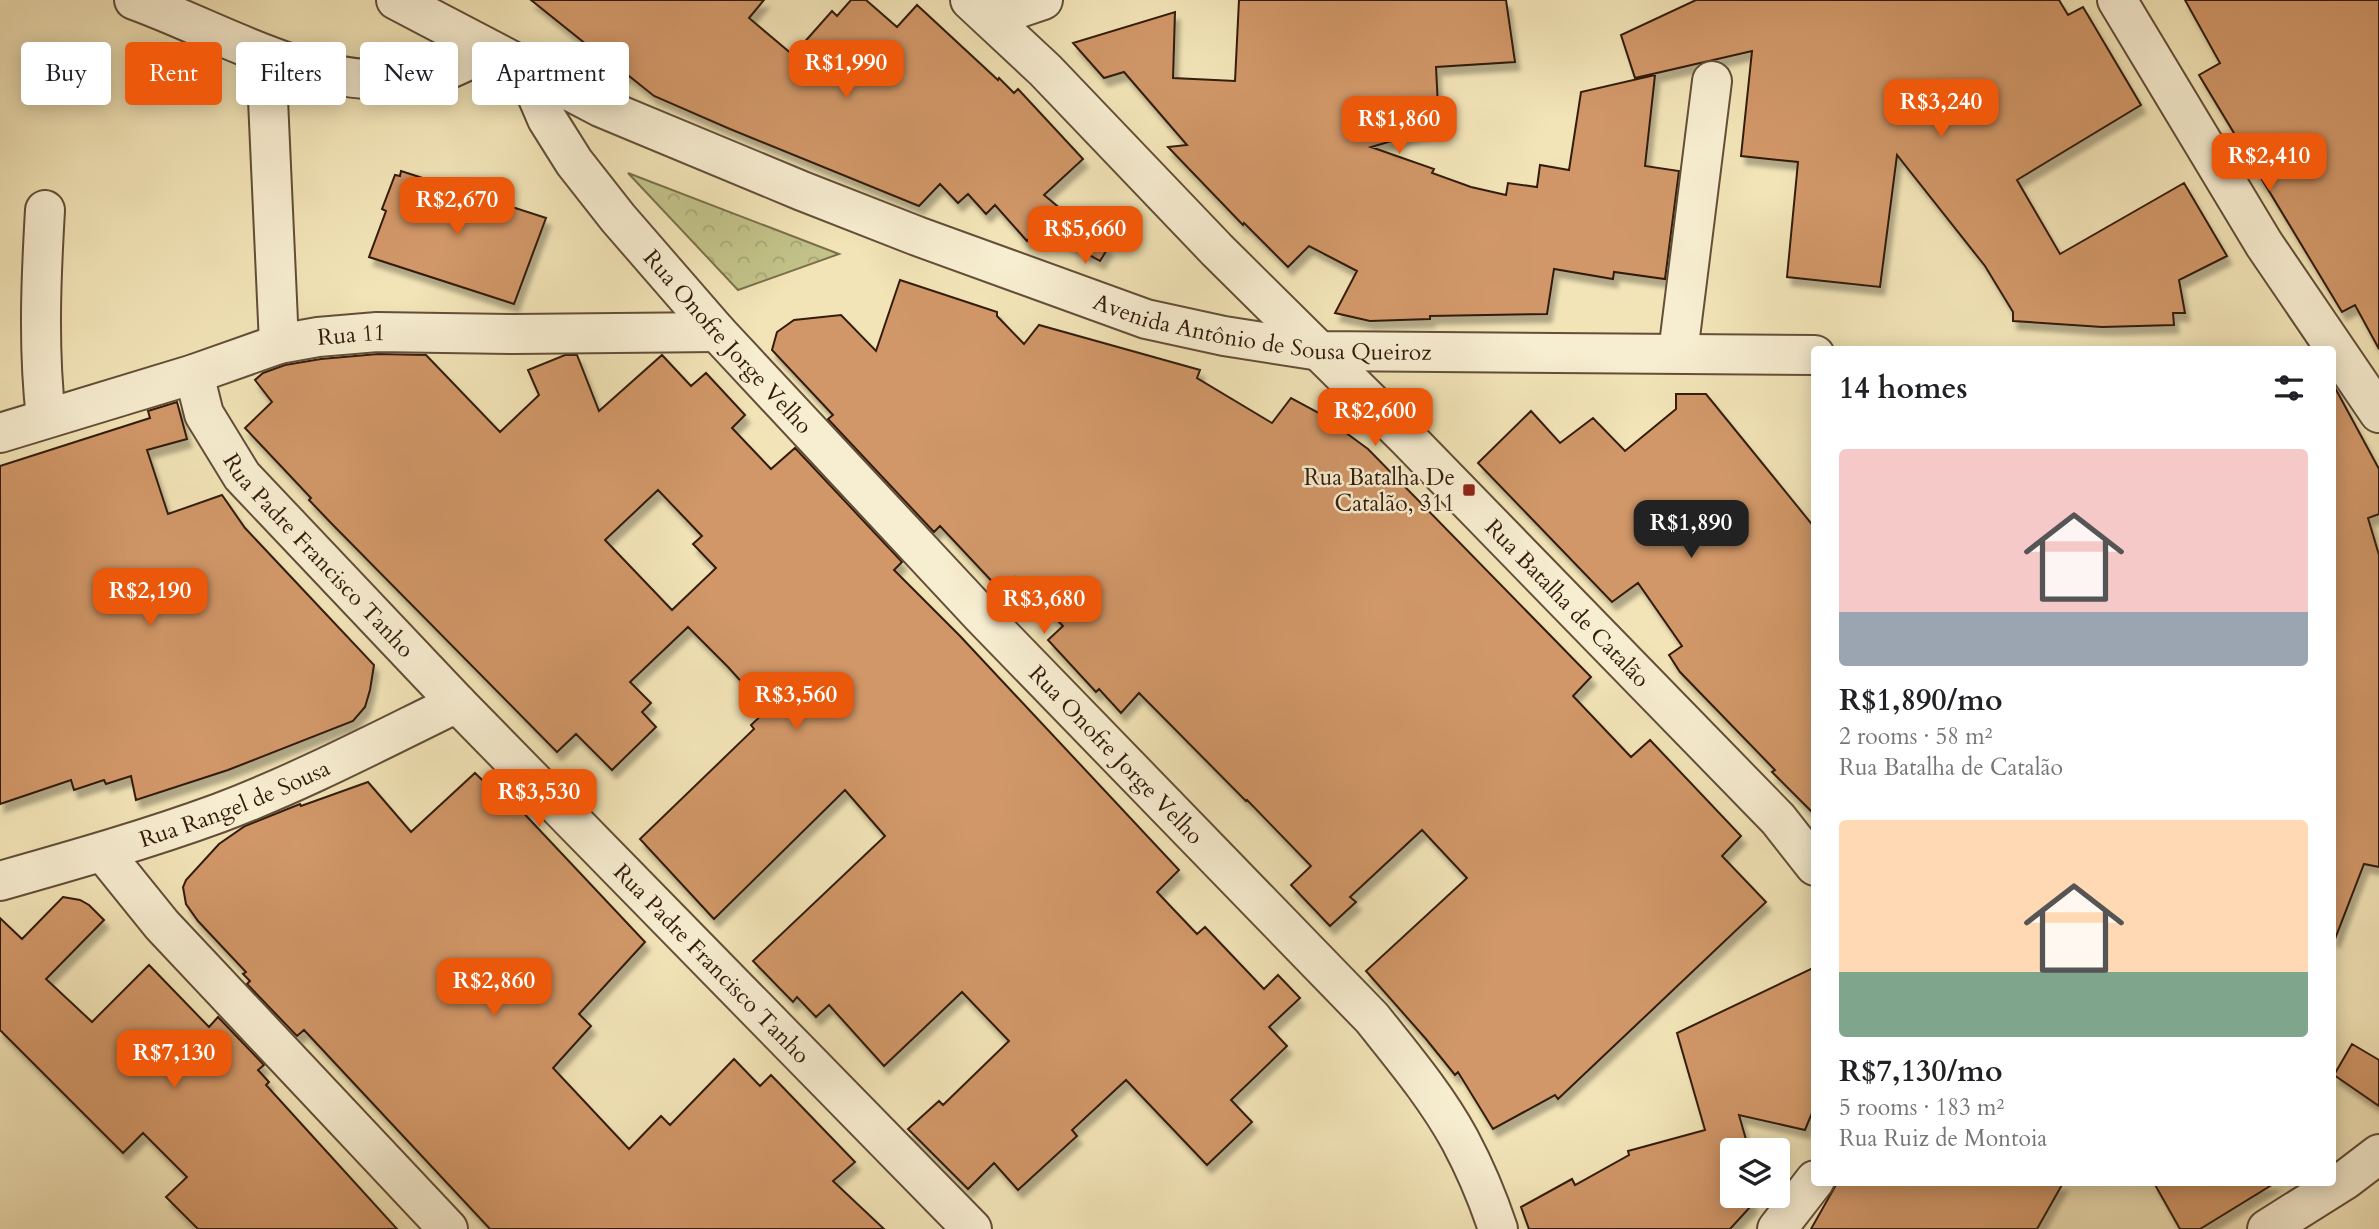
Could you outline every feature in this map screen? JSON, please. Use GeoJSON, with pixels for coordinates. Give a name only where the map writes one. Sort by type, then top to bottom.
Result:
{"type":"FeatureCollection","features":[{"type":"Feature","properties":{"kind":"street"},"geometry":{"type":"LineString","coordinates":[[134,0],[236,42]]}},
{"type":"Feature","properties":{"kind":"street","name":"Avenida Antônio de Sousa Queiroz"},"geometry":{"type":"LineString","coordinates":[[396,0],[475,42]]}},
{"type":"Feature","properties":{"kind":"street","name":"Rua Batalha de Catalão"},"geometry":{"type":"LineString","coordinates":[[980,9],[1044,0]]}},
{"type":"Feature","properties":{"kind":"street"},"geometry":{"type":"LineString","coordinates":[[2117,0],[2264,244],[2352,363],[2379,413]]}},
{"type":"Feature","properties":{"kind":"street","name":"Rua Batalha de Catalão"},"geometry":{"type":"LineString","coordinates":[[980,9],[1045,70],[1217,250],[1407,438],[1778,819],[1811,861]]}},
{"type":"Feature","properties":{"kind":"street"},"geometry":{"type":"LineString","coordinates":[[346,76],[367,80],[415,80],[472,58]]}},
{"type":"Feature","properties":{"kind":"street"},"geometry":{"type":"LineString","coordinates":[[1678,353],[1712,81]]}},
{"type":"Feature","properties":{"kind":"street"},"geometry":{"type":"LineString","coordinates":[[268,105],[279,344]]}},
{"type":"Feature","properties":{"kind":"street","name":"Rua Onofre Jorge Velho"},"geometry":{"type":"LineString","coordinates":[[541,105],[574,162],[618,218],[717,332],[982,616],[1372,1018],[1424,1084],[1460,1140],[1489,1202],[1498,1229]]}},
{"type":"Feature","properties":{"kind":"street","name":"Avenida Antônio de Sousa Queiroz"},"geometry":{"type":"LineString","coordinates":[[596,105],[802,191],[1048,285],[1146,319],[1224,336],[1320,351],[1811,355]]}},
{"type":"Feature","properties":{"kind":"street"},"geometry":{"type":"LineString","coordinates":[[45,210],[41,311],[46,418]]}},
{"type":"Feature","properties":{"kind":"street","name":"Rua 11"},"geometry":{"type":"LineString","coordinates":[[0,433],[194,374],[279,344],[318,337],[377,332],[717,332]]}},
{"type":"Feature","properties":{"kind":"street","name":"Rua Padre Francisco Tanho"},"geometry":{"type":"LineString","coordinates":[[194,374],[204,414],[242,476],[457,702],[972,1229]]}},
{"type":"Feature","properties":{"kind":"street","name":"Rua Rangel de Sousa"},"geometry":{"type":"LineString","coordinates":[[0,881],[103,852],[219,813],[295,782],[457,702]]}},
{"type":"Feature","properties":{"kind":"street"},"geometry":{"type":"LineString","coordinates":[[103,852],[162,925],[449,1229]]}},
{"type":"Feature","properties":{"kind":"street"},"geometry":{"type":"LineString","coordinates":[[2336,1186],[2379,1154]]}},
{"type":"Feature","properties":{"kind":"street"},"geometry":{"type":"LineString","coordinates":[[1777,1229],[1811,1185]]}},
{"type":"Feature","properties":{"kind":"street"},"geometry":{"type":"LineString","coordinates":[[2267,1229],[2335,1186]]}},
{"type":"Feature","properties":{"kind":"green space"},"geometry":{"type":"Polygon","coordinates":[[[628,173],[839,254],[738,290],[628,173]]]}},
{"type":"Feature","properties":{"kind":"building"},"geometry":{"type":"Polygon","coordinates":[[[531,0],[764,0],[749,18],[793,55],[832,11],[837,16],[851,0],[866,0],[897,27],[917,5],[998,80],[999,78],[1014,93],[1018,89],[1083,159],[1044,195],[1108,248],[1100,261],[1040,228],[1027,241],[995,205],[986,214],[968,194],[958,203],[940,184],[919,206],[654,96],[629,76],[629,42],[583,42],[531,0]]]}},
{"type":"Feature","properties":{"kind":"building"},"geometry":{"type":"Polygon","coordinates":[[[1239,0],[1506,0],[1515,62],[1436,67],[1439,127],[1371,147],[1434,169],[1432,173],[1471,187],[1506,195],[1508,183],[1537,187],[1540,165],[1569,170],[1581,92],[1655,75],[1645,166],[1679,171],[1665,279],[1614,272],[1613,279],[1554,269],[1547,314],[1430,316],[1430,319],[1370,321],[1335,313],[1357,271],[1309,246],[1288,267],[1244,223],[1243,225],[1168,147],[1187,145],[1124,72],[1104,78],[1073,43],[1175,12],[1173,78],[1235,81],[1239,0]]]}},
{"type":"Feature","properties":{"kind":"building"},"geometry":{"type":"Polygon","coordinates":[[[1696,0],[2059,0],[2068,15],[2083,7],[2141,105],[2017,180],[2060,254],[2184,183],[2227,256],[2179,280],[2185,313],[2173,313],[2174,325],[2102,327],[2013,321],[2013,312],[1985,266],[1897,155],[1880,287],[1787,277],[1798,162],[1741,156],[1752,51],[1635,78],[1621,35],[1696,0]]]}},
{"type":"Feature","properties":{"kind":"building"},"geometry":{"type":"Polygon","coordinates":[[[2185,0],[2379,0],[2379,349],[2355,305],[2342,312],[2199,75],[2220,63],[2185,0]]]}},
{"type":"Feature","properties":{"kind":"building"},"geometry":{"type":"Polygon","coordinates":[[[401,171],[546,218],[514,304],[369,257],[386,211],[382,209],[395,175],[400,176],[401,171]]]}},
{"type":"Feature","properties":{"kind":"building"},"geometry":{"type":"Polygon","coordinates":[[[900,280],[997,312],[997,316],[1024,344],[1039,325],[1200,370],[1197,378],[1272,423],[1291,398],[1319,413],[1368,449],[1591,677],[1573,696],[1631,757],[1650,740],[1741,836],[1722,856],[1766,902],[1558,1099],[1555,1095],[1493,1129],[1458,1072],[1455,1075],[1366,971],[1467,878],[1422,830],[1350,897],[1356,902],[1330,926],[1291,885],[1311,866],[1139,693],[1121,713],[1099,689],[1096,692],[1048,640],[1063,626],[1015,577],[1001,591],[940,526],[934,532],[828,419],[833,415],[772,350],[777,332],[794,320],[841,315],[876,351],[900,280]]]}},
{"type":"Feature","properties":{"kind":"building"},"geometry":{"type":"Polygon","coordinates":[[[378,354],[426,355],[500,432],[539,395],[528,370],[565,355],[577,355],[599,411],[662,355],[691,386],[706,373],[745,415],[732,428],[771,469],[795,448],[902,562],[894,570],[960,636],[1179,870],[1157,892],[1197,934],[1205,927],[1264,989],[1278,975],[1300,998],[1269,1027],[1287,1046],[1231,1100],[1252,1122],[1207,1165],[1126,1080],[1072,1130],[1077,1136],[1018,1190],[994,1163],[968,1189],[908,1129],[939,1101],[943,1105],[1009,1041],[962,992],[884,1066],[829,1005],[816,1017],[797,997],[793,1002],[753,961],[885,836],[845,790],[714,919],[640,839],[754,729],[751,725],[767,710],[688,627],[630,682],[651,703],[642,712],[656,727],[612,770],[576,734],[557,752],[332,524],[245,428],[272,402],[255,380],[263,373],[285,365],[378,354]],[[658,490],[605,540],[672,610],[716,568],[693,544],[702,536],[658,490]]]}},
{"type":"Feature","properties":{"kind":"building"},"geometry":{"type":"Polygon","coordinates":[[[2336,390],[2379,469],[2379,514],[2368,518],[2379,555],[2379,867],[2364,864],[2336,936],[2336,390]]]}},
{"type":"Feature","properties":{"kind":"building"},"geometry":{"type":"Polygon","coordinates":[[[1676,394],[1706,394],[1811,523],[1811,811],[1680,672],[1669,655],[1682,646],[1638,583],[1612,602],[1478,463],[1531,411],[1560,443],[1593,418],[1625,451],[1676,409],[1676,394]]]}},
{"type":"Feature","properties":{"kind":"building"},"geometry":{"type":"Polygon","coordinates":[[[177,402],[187,439],[147,450],[168,514],[222,495],[245,528],[374,665],[365,707],[353,721],[228,770],[136,800],[131,776],[106,784],[104,780],[74,790],[71,780],[0,804],[0,466],[150,418],[148,411],[177,402]]]}},
{"type":"Feature","properties":{"kind":"building"},"geometry":{"type":"Polygon","coordinates":[[[475,773],[513,810],[516,805],[645,942],[579,1014],[591,1026],[553,1068],[629,1149],[661,1116],[670,1125],[734,1059],[760,1086],[771,1075],[855,1162],[833,1181],[884,1229],[490,1229],[304,1030],[297,1036],[247,984],[250,981],[243,974],[246,972],[198,921],[186,904],[183,887],[186,880],[219,844],[245,826],[300,804],[301,806],[368,782],[411,832],[475,773]]]}},
{"type":"Feature","properties":{"kind":"building"},"geometry":{"type":"Polygon","coordinates":[[[63,897],[80,900],[89,905],[104,920],[46,979],[92,1022],[149,965],[209,1027],[218,1017],[264,1065],[258,1070],[269,1082],[266,1085],[397,1229],[198,1229],[166,1197],[187,1177],[143,1133],[123,1153],[0,1030],[0,918],[22,939],[63,897]]]}},
{"type":"Feature","properties":{"kind":"building"},"geometry":{"type":"Polygon","coordinates":[[[1811,969],[1811,1115],[1805,1130],[1739,1115],[1746,1138],[1720,1138],[1720,1208],[1749,1208],[1730,1229],[1529,1229],[1521,1207],[1572,1179],[1575,1185],[1629,1155],[1628,1151],[1705,1130],[1677,1033],[1811,969]]]}},
{"type":"Feature","properties":{"kind":"building"},"geometry":{"type":"Polygon","coordinates":[[[2352,1044],[2379,1060],[2379,1106],[2336,1076],[2336,1072],[2352,1044]]]}},
{"type":"Feature","properties":{"kind":"building"},"geometry":{"type":"Polygon","coordinates":[[[1835,1186],[2061,1186],[2037,1229],[1811,1229],[1835,1186]]]}},
{"type":"Feature","properties":{"kind":"building"},"geometry":{"type":"Polygon","coordinates":[[[2156,1186],[2270,1186],[2200,1229],[2180,1229],[2156,1186]]]}},
{"type":"Feature","properties":{"kind":"place","name":"Rua Batalha De Catalão, 311"},"geometry":{"type":"Point","coordinates":[1469,490]}}]}
